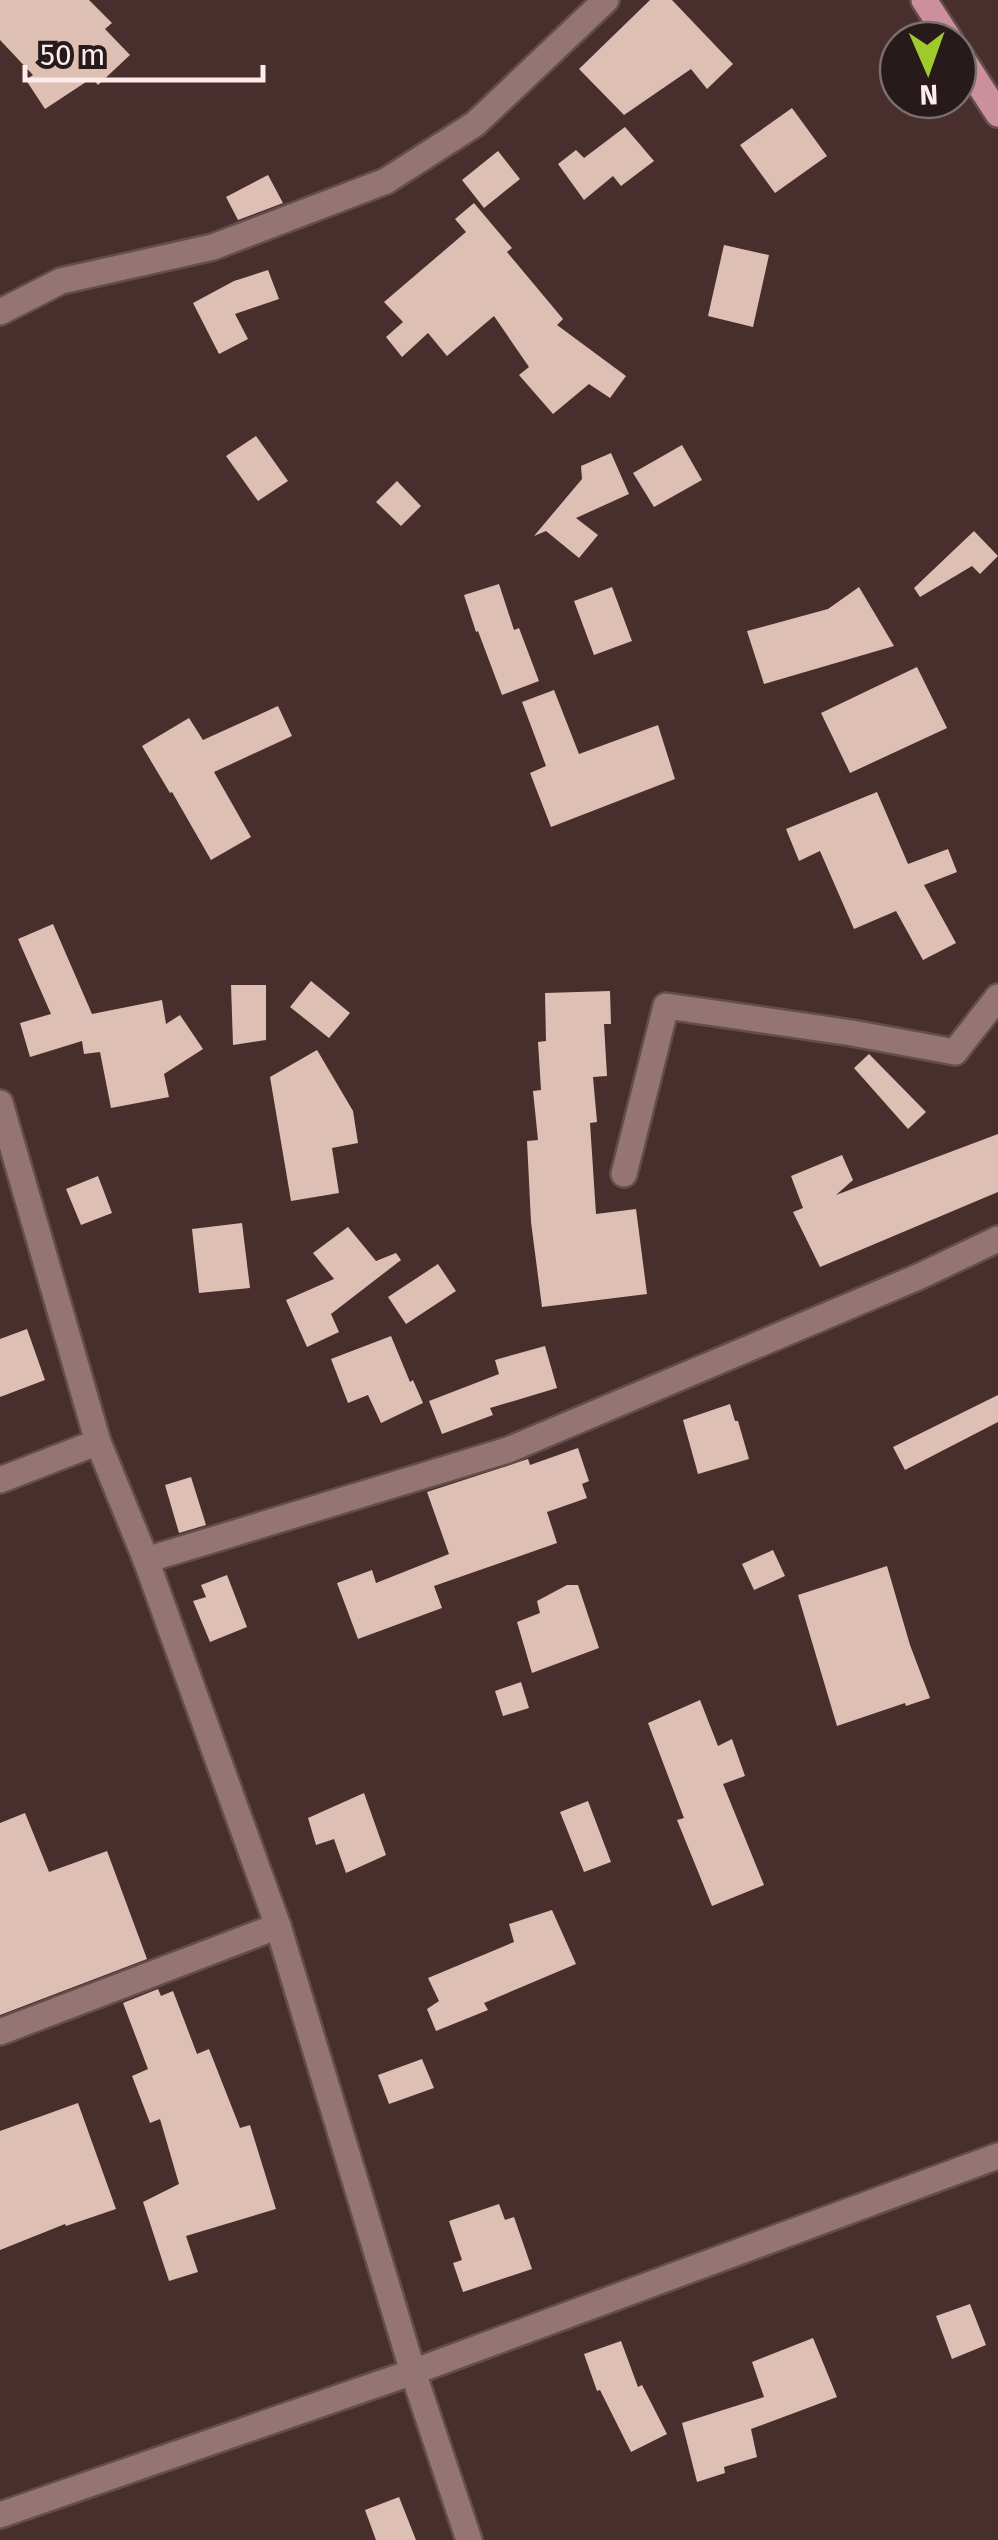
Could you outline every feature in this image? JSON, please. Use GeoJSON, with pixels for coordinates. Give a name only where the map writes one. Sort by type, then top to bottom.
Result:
{"type":"FeatureCollection","features":[{"type":"Feature","properties":{"kind":"main road"},"geometry":{"type":"LineString","coordinates":[[978,83],[998,114]]}},
{"type":"Feature","properties":{"kind":"street"},"geometry":{"type":"LineString","coordinates":[[0,312],[62,280],[213,247],[386,180],[475,124],[606,0]]}},
{"type":"Feature","properties":{"kind":"street"},"geometry":{"type":"LineString","coordinates":[[624,1174],[666,1006],[955,1052],[998,997]]}},
{"type":"Feature","properties":{"kind":"street"},"geometry":{"type":"LineString","coordinates":[[0,1103],[98,1442],[146,1560],[278,1926],[413,2372],[469,2540]]}},
{"type":"Feature","properties":{"kind":"street"},"geometry":{"type":"LineString","coordinates":[[146,1560],[508,1450],[918,1277],[998,1238]]}},
{"type":"Feature","properties":{"kind":"street"},"geometry":{"type":"LineString","coordinates":[[0,1480],[98,1442]]}},
{"type":"Feature","properties":{"kind":"street"},"geometry":{"type":"LineString","coordinates":[[0,2032],[278,1926]]}},
{"type":"Feature","properties":{"kind":"street"},"geometry":{"type":"LineString","coordinates":[[0,2515],[413,2372],[998,2156]]}},
{"type":"Feature","properties":{"kind":"building"},"geometry":{"type":"Polygon","coordinates":[[[0,0],[89,0],[112,23],[105,29],[130,55],[98,85],[92,78],[45,109],[26,80],[33,75],[0,40],[0,0]]]}},
{"type":"Feature","properties":{"kind":"building"},"geometry":{"type":"Polygon","coordinates":[[[650,0],[672,0],[733,64],[707,89],[691,69],[624,115],[579,69],[650,0]]]}},
{"type":"Feature","properties":{"kind":"building"},"geometry":{"type":"Polygon","coordinates":[[[792,108],[827,156],[775,193],[740,145],[792,108]]]}},
{"type":"Feature","properties":{"kind":"building"},"geometry":{"type":"Polygon","coordinates":[[[625,127],[654,161],[621,186],[613,176],[584,200],[558,164],[576,150],[584,158],[625,127]]]}},
{"type":"Feature","properties":{"kind":"building"},"geometry":{"type":"Polygon","coordinates":[[[498,151],[520,179],[484,208],[462,180],[498,151]]]}},
{"type":"Feature","properties":{"kind":"building"},"geometry":{"type":"Polygon","coordinates":[[[268,175],[283,203],[238,220],[226,197],[268,175]]]}},
{"type":"Feature","properties":{"kind":"building"},"geometry":{"type":"Polygon","coordinates":[[[474,203],[512,248],[507,252],[563,319],[557,325],[626,376],[610,398],[589,384],[553,414],[519,375],[529,367],[494,316],[447,356],[428,333],[402,357],[386,337],[403,322],[384,302],[466,232],[455,219],[474,203]]]}},
{"type":"Feature","properties":{"kind":"building"},"geometry":{"type":"Polygon","coordinates":[[[724,245],[769,255],[753,327],[708,316],[724,245]]]}},
{"type":"Feature","properties":{"kind":"building"},"geometry":{"type":"Polygon","coordinates":[[[268,270],[279,299],[235,314],[248,339],[219,354],[193,303],[234,281],[268,270]]]}},
{"type":"Feature","properties":{"kind":"building"},"geometry":{"type":"Polygon","coordinates":[[[256,436],[288,481],[258,501],[226,456],[256,436]]]}},
{"type":"Feature","properties":{"kind":"building"},"geometry":{"type":"Polygon","coordinates":[[[682,445],[702,480],[654,507],[633,473],[682,445]]]}},
{"type":"Feature","properties":{"kind":"building"},"geometry":{"type":"Polygon","coordinates":[[[611,453],[629,494],[576,518],[598,535],[579,558],[546,531],[534,536],[582,479],[581,466],[611,453]]]}},
{"type":"Feature","properties":{"kind":"building"},"geometry":{"type":"Polygon","coordinates":[[[397,481],[421,506],[401,526],[376,502],[397,481]]]}},
{"type":"Feature","properties":{"kind":"building"},"geometry":{"type":"Polygon","coordinates":[[[974,531],[998,556],[980,574],[972,566],[920,597],[914,588],[974,531]]]}},
{"type":"Feature","properties":{"kind":"building"},"geometry":{"type":"Polygon","coordinates":[[[499,584],[514,630],[519,628],[539,681],[502,695],[464,595],[499,584]]]}},
{"type":"Feature","properties":{"kind":"building"},"geometry":{"type":"Polygon","coordinates":[[[612,587],[632,641],[594,655],[574,601],[612,587]]]}},
{"type":"Feature","properties":{"kind":"building"},"geometry":{"type":"Polygon","coordinates":[[[859,587],[894,646],[764,684],[747,631],[828,609],[859,587]]]}},
{"type":"Feature","properties":{"kind":"building"},"geometry":{"type":"Polygon","coordinates":[[[917,667],[947,728],[850,773],[821,713],[917,667]]]}},
{"type":"Feature","properties":{"kind":"building"},"geometry":{"type":"Polygon","coordinates":[[[554,690],[579,754],[658,725],[675,779],[551,827],[530,773],[546,766],[522,702],[554,690]]]}},
{"type":"Feature","properties":{"kind":"building"},"geometry":{"type":"Polygon","coordinates":[[[278,706],[292,736],[214,772],[251,837],[211,860],[142,746],[189,718],[203,740],[278,706]]]}},
{"type":"Feature","properties":{"kind":"building"},"geometry":{"type":"Polygon","coordinates":[[[877,792],[908,864],[948,849],[957,872],[924,885],[956,943],[923,960],[896,911],[854,929],[820,851],[799,861],[786,829],[877,792]]]}},
{"type":"Feature","properties":{"kind":"building"},"geometry":{"type":"Polygon","coordinates":[[[53,924],[92,1014],[162,1000],[166,1024],[180,1015],[203,1049],[164,1074],[169,1097],[111,1108],[100,1052],[84,1054],[82,1041],[30,1057],[20,1023],[51,1014],[18,939],[53,924]]]}},
{"type":"Feature","properties":{"kind":"building"},"geometry":{"type":"Polygon","coordinates":[[[311,981],[350,1013],[329,1038],[290,1007],[311,981]]]}},
{"type":"Feature","properties":{"kind":"building"},"geometry":{"type":"Polygon","coordinates":[[[231,985],[266,985],[266,1040],[233,1045],[231,985]]]}},
{"type":"Feature","properties":{"kind":"building"},"geometry":{"type":"Polygon","coordinates":[[[610,991],[611,1024],[604,1024],[607,1076],[593,1077],[597,1122],[590,1123],[596,1214],[636,1209],[647,1294],[542,1307],[531,1222],[527,1141],[538,1140],[533,1091],[541,1090],[538,1042],[546,1041],[545,993],[610,991]]]}},
{"type":"Feature","properties":{"kind":"building"},"geometry":{"type":"Polygon","coordinates":[[[317,1050],[353,1111],[358,1143],[332,1148],[339,1193],[291,1201],[270,1077],[317,1050]]]}},
{"type":"Feature","properties":{"kind":"building"},"geometry":{"type":"Polygon","coordinates":[[[869,1054],[926,1112],[908,1129],[854,1068],[869,1054]]]}},
{"type":"Feature","properties":{"kind":"building"},"geometry":{"type":"Polygon","coordinates":[[[998,1134],[998,1192],[820,1267],[793,1212],[803,1208],[791,1176],[842,1155],[853,1180],[836,1195],[998,1134]]]}},
{"type":"Feature","properties":{"kind":"building"},"geometry":{"type":"Polygon","coordinates":[[[98,1176],[112,1213],[81,1225],[66,1189],[98,1176]]]}},
{"type":"Feature","properties":{"kind":"building"},"geometry":{"type":"Polygon","coordinates":[[[242,1223],[250,1288],[199,1293],[192,1229],[242,1223]]]}},
{"type":"Feature","properties":{"kind":"building"},"geometry":{"type":"Polygon","coordinates":[[[348,1227],[376,1261],[396,1253],[401,1260],[331,1314],[339,1332],[307,1347],[286,1300],[334,1279],[313,1253],[348,1227]]]}},
{"type":"Feature","properties":{"kind":"building"},"geometry":{"type":"Polygon","coordinates":[[[438,1264],[456,1291],[406,1324],[388,1297],[438,1264]]]}},
{"type":"Feature","properties":{"kind":"building"},"geometry":{"type":"Polygon","coordinates":[[[27,1329],[45,1380],[0,1397],[0,1339],[27,1329]]]}},
{"type":"Feature","properties":{"kind":"building"},"geometry":{"type":"Polygon","coordinates":[[[391,1336],[423,1403],[381,1423],[368,1395],[348,1403],[331,1359],[391,1336]]]}},
{"type":"Feature","properties":{"kind":"building"},"geometry":{"type":"Polygon","coordinates":[[[545,1346],[557,1388],[490,1408],[493,1415],[442,1434],[429,1401],[499,1374],[495,1360],[545,1346]]]}},
{"type":"Feature","properties":{"kind":"building"},"geometry":{"type":"Polygon","coordinates":[[[998,1395],[998,1422],[905,1470],[893,1447],[998,1395]]]}},
{"type":"Feature","properties":{"kind":"building"},"geometry":{"type":"Polygon","coordinates":[[[730,1404],[749,1459],[698,1474],[683,1420],[730,1404]]]}},
{"type":"Feature","properties":{"kind":"building"},"geometry":{"type":"Polygon","coordinates":[[[578,1448],[589,1481],[582,1484],[587,1498],[547,1512],[557,1543],[434,1586],[442,1608],[358,1639],[337,1583],[372,1570],[376,1583],[449,1554],[427,1492],[528,1459],[530,1465],[578,1448]]]}},
{"type":"Feature","properties":{"kind":"building"},"geometry":{"type":"Polygon","coordinates":[[[191,1477],[206,1525],[179,1533],[165,1485],[191,1477]]]}},
{"type":"Feature","properties":{"kind":"building"},"geometry":{"type":"Polygon","coordinates":[[[773,1550],[785,1576],[754,1590],[742,1564],[773,1550]]]}},
{"type":"Feature","properties":{"kind":"building"},"geometry":{"type":"Polygon","coordinates":[[[887,1566],[930,1698],[837,1726],[798,1595],[887,1566]]]}},
{"type":"Feature","properties":{"kind":"building"},"geometry":{"type":"Polygon","coordinates":[[[227,1575],[247,1627],[210,1642],[193,1601],[206,1597],[201,1585],[227,1575]]]}},
{"type":"Feature","properties":{"kind":"building"},"geometry":{"type":"Polygon","coordinates":[[[567,1585],[578,1585],[599,1648],[532,1673],[517,1622],[540,1613],[537,1601],[567,1585]]]}},
{"type":"Feature","properties":{"kind":"building"},"geometry":{"type":"Polygon","coordinates":[[[521,1682],[529,1708],[503,1716],[495,1691],[521,1682]]]}},
{"type":"Feature","properties":{"kind":"building"},"geometry":{"type":"Polygon","coordinates":[[[700,1700],[718,1746],[732,1739],[745,1776],[723,1784],[764,1885],[712,1906],[677,1820],[684,1818],[648,1723],[700,1700]]]}},
{"type":"Feature","properties":{"kind":"building"},"geometry":{"type":"Polygon","coordinates":[[[364,1793],[386,1855],[346,1873],[334,1839],[316,1845],[308,1818],[364,1793]]]}},
{"type":"Feature","properties":{"kind":"building"},"geometry":{"type":"Polygon","coordinates":[[[588,1801],[611,1862],[584,1872],[560,1812],[588,1801]]]}},
{"type":"Feature","properties":{"kind":"building"},"geometry":{"type":"Polygon","coordinates":[[[25,1813],[49,1872],[107,1851],[147,1959],[0,2015],[0,1823],[25,1813]]]}},
{"type":"Feature","properties":{"kind":"building"},"geometry":{"type":"Polygon","coordinates":[[[552,1910],[576,1964],[484,2003],[488,2010],[436,2031],[427,2009],[439,2001],[428,1978],[514,1942],[509,1924],[552,1910]]]}},
{"type":"Feature","properties":{"kind":"building"},"geometry":{"type":"Polygon","coordinates":[[[158,1989],[161,1996],[173,1991],[197,2054],[209,2049],[240,2128],[250,2125],[276,2209],[186,2236],[198,2272],[169,2281],[143,2202],[179,2184],[160,2119],[150,2123],[132,2076],[148,2069],[123,2003],[158,1989]]]}},
{"type":"Feature","properties":{"kind":"building"},"geometry":{"type":"Polygon","coordinates":[[[422,2059],[434,2088],[389,2104],[378,2075],[422,2059]]]}},
{"type":"Feature","properties":{"kind":"building"},"geometry":{"type":"Polygon","coordinates":[[[78,2103],[116,2209],[0,2250],[0,2131],[78,2103]]]}},
{"type":"Feature","properties":{"kind":"building"},"geometry":{"type":"Polygon","coordinates":[[[499,2204],[505,2220],[514,2217],[532,2269],[463,2292],[453,2263],[462,2260],[449,2221],[499,2204]]]}},
{"type":"Feature","properties":{"kind":"building"},"geometry":{"type":"Polygon","coordinates":[[[970,2304],[986,2345],[952,2359],[936,2316],[970,2304]]]}},
{"type":"Feature","properties":{"kind":"building"},"geometry":{"type":"Polygon","coordinates":[[[813,2338],[837,2397],[751,2429],[757,2457],[724,2467],[725,2473],[697,2482],[682,2423],[764,2397],[752,2362],[813,2338]]]}},
{"type":"Feature","properties":{"kind":"building"},"geometry":{"type":"Polygon","coordinates":[[[621,2341],[638,2387],[642,2385],[667,2434],[631,2452],[600,2390],[597,2391],[584,2354],[621,2341]]]}},
{"type":"Feature","properties":{"kind":"building"},"geometry":{"type":"Polygon","coordinates":[[[399,2497],[416,2540],[376,2540],[365,2510],[399,2497]]]}}]}
